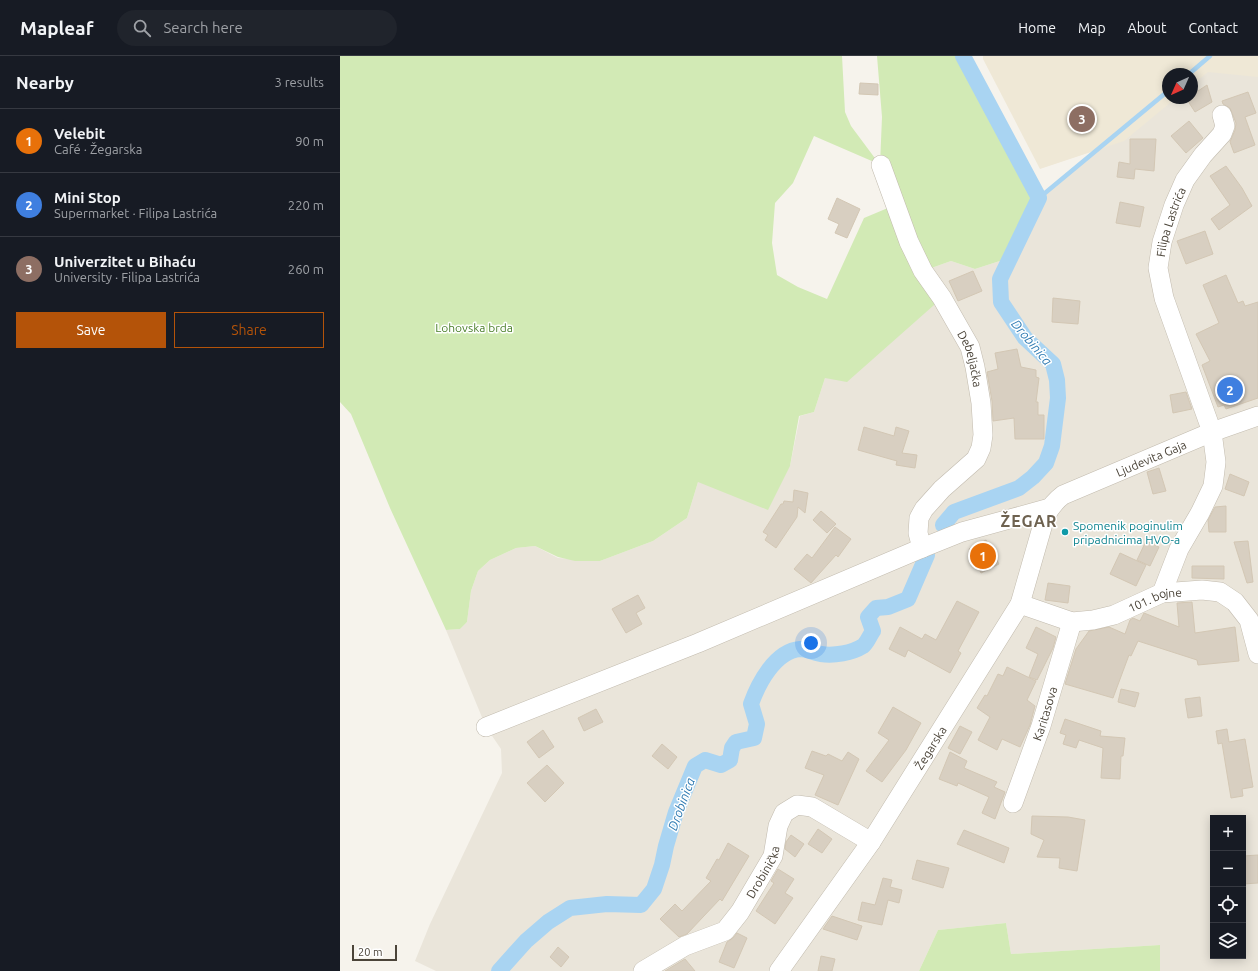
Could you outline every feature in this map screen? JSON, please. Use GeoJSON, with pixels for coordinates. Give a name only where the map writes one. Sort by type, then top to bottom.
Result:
{"type":"FeatureCollection","features":[{"type":"Feature","properties":{"kind":"street","name":"Filipa Lastrića"},"geometry":{"type":"LineString","coordinates":[[1162,592],[1179,549],[1200,513],[1213,486],[1216,462],[1212,432],[1164,298],[1158,268],[1162,242],[1174,205],[1185,180],[1203,155],[1222,134],[1225,126],[1222,115]]}},
{"type":"Feature","properties":{"kind":"street","name":"Debeljačka"},"geometry":{"type":"LineString","coordinates":[[881,165],[909,242],[923,271],[942,298],[970,347],[975,367],[980,403],[983,436],[981,448],[976,458],[942,489],[924,509],[919,518],[918,533],[922,548]]}},
{"type":"Feature","properties":{"kind":"street","name":"Ljudevita Gaja"},"geometry":{"type":"LineString","coordinates":[[1050,508],[1063,495],[1212,432],[1258,416]]}},
{"type":"Feature","properties":{"kind":"street"},"geometry":{"type":"LineString","coordinates":[[486,727],[698,643],[962,532],[1050,508]]}},
{"type":"Feature","properties":{"kind":"street","name":"Žegarska"},"geometry":{"type":"LineString","coordinates":[[779,971],[871,842],[1020,604],[1050,508]]}},
{"type":"Feature","properties":{"kind":"street","name":"101. bojne"},"geometry":{"type":"LineString","coordinates":[[1020,604],[1072,622],[1093,620],[1114,615],[1162,592],[1202,590],[1220,592],[1236,602],[1249,620],[1258,654]]}},
{"type":"Feature","properties":{"kind":"street","name":"Karitasova"},"geometry":{"type":"LineString","coordinates":[[1012,802],[1040,726],[1072,622]]}},
{"type":"Feature","properties":{"kind":"street","name":"Drobinička"},"geometry":{"type":"LineString","coordinates":[[643,971],[685,946],[725,931],[740,912],[773,856],[778,826],[784,813],[798,805],[812,807],[871,842]]}},
{"type":"Feature","properties":{"kind":"shaded area"},"geometry":{"type":"Polygon","coordinates":[[[983,56],[1258,56],[1258,77],[1208,72],[1198,80],[1198,68],[1162,68],[1162,104],[1169,104],[1124,141],[1040,169],[983,59],[983,56]]]}},
{"type":"Feature","properties":{"kind":"shaded area"},"geometry":{"type":"Polygon","coordinates":[[[1258,56],[1258,971],[1160,971],[1160,945],[1011,954],[1006,923],[938,930],[919,971],[436,971],[415,961],[430,924],[502,773],[501,749],[486,727],[446,630],[460,629],[467,622],[471,591],[478,571],[490,560],[516,548],[535,546],[558,558],[600,561],[653,541],[687,518],[698,482],[790,466],[800,416],[814,412],[825,378],[923,271],[951,261],[975,269],[1009,258],[1039,198],[1162,96],[1162,104],[1198,104],[1198,72],[1258,56]]]}},
{"type":"Feature","properties":{"kind":"green space","name":"Lohovska brda"},"geometry":{"type":"Polygon","coordinates":[[[340,56],[842,56],[845,112],[851,126],[880,164],[814,136],[793,183],[775,203],[772,243],[777,275],[798,287],[827,299],[864,218],[895,205],[880,165],[882,117],[877,56],[963,56],[1039,198],[1009,258],[975,269],[951,261],[923,271],[942,298],[847,382],[825,378],[814,412],[799,416],[790,466],[768,510],[698,482],[687,518],[653,541],[600,561],[575,561],[558,557],[535,546],[516,548],[490,560],[478,571],[471,591],[467,622],[460,629],[446,630],[390,508],[351,414],[340,402],[340,56]]]}},
{"type":"Feature","properties":{"kind":"green space"},"geometry":{"type":"Polygon","coordinates":[[[1006,923],[1011,954],[1160,945],[1160,971],[919,971],[938,930],[1006,923]]]}},
{"type":"Feature","properties":{"kind":"building"},"geometry":{"type":"Polygon","coordinates":[[[860,83],[878,84],[878,95],[859,94],[860,83]]]}},
{"type":"Feature","properties":{"kind":"building"},"geometry":{"type":"Polygon","coordinates":[[[1207,85],[1212,102],[1195,112],[1190,104],[1198,104],[1198,91],[1207,85]]]}},
{"type":"Feature","properties":{"kind":"building"},"geometry":{"type":"Polygon","coordinates":[[[1248,92],[1256,113],[1245,117],[1255,145],[1234,153],[1230,142],[1236,123],[1230,108],[1223,104],[1222,101],[1248,92]]]}},
{"type":"Feature","properties":{"kind":"building"},"geometry":{"type":"Polygon","coordinates":[[[1189,121],[1203,138],[1186,153],[1171,136],[1189,121]]]}},
{"type":"Feature","properties":{"kind":"building"},"geometry":{"type":"Polygon","coordinates":[[[1130,139],[1156,139],[1154,171],[1135,169],[1134,179],[1117,177],[1119,162],[1130,164],[1130,139]]]}},
{"type":"Feature","properties":{"kind":"building"},"geometry":{"type":"Polygon","coordinates":[[[1226,166],[1242,188],[1252,206],[1219,230],[1211,219],[1230,205],[1210,176],[1226,166]]]}},
{"type":"Feature","properties":{"kind":"building"},"geometry":{"type":"Polygon","coordinates":[[[837,198],[860,209],[847,238],[835,233],[839,224],[828,219],[837,198]]]}},
{"type":"Feature","properties":{"kind":"building"},"geometry":{"type":"Polygon","coordinates":[[[1120,202],[1144,207],[1140,227],[1116,223],[1120,202]]]}},
{"type":"Feature","properties":{"kind":"building"},"geometry":{"type":"Polygon","coordinates":[[[1205,231],[1213,254],[1186,264],[1177,241],[1205,231]]]}},
{"type":"Feature","properties":{"kind":"building"},"geometry":{"type":"Polygon","coordinates":[[[973,271],[982,291],[958,301],[949,281],[973,271]]]}},
{"type":"Feature","properties":{"kind":"building"},"geometry":{"type":"Polygon","coordinates":[[[1226,275],[1238,303],[1243,301],[1245,306],[1258,302],[1258,398],[1226,409],[1224,405],[1218,407],[1202,365],[1210,361],[1196,334],[1219,323],[1203,285],[1226,275]]]}},
{"type":"Feature","properties":{"kind":"building"},"geometry":{"type":"Polygon","coordinates":[[[1053,298],[1080,301],[1078,324],[1052,322],[1053,298]]]}},
{"type":"Feature","properties":{"kind":"building"},"geometry":{"type":"Polygon","coordinates":[[[1017,349],[1021,367],[1036,370],[1036,377],[1039,378],[1036,402],[1038,402],[1038,415],[1044,415],[1044,439],[1015,439],[1014,418],[993,421],[992,401],[987,372],[998,369],[995,353],[1017,349]]]}},
{"type":"Feature","properties":{"kind":"building"},"geometry":{"type":"Polygon","coordinates":[[[1186,392],[1192,409],[1173,413],[1170,395],[1186,392]]]}},
{"type":"Feature","properties":{"kind":"building"},"geometry":{"type":"Polygon","coordinates":[[[864,427],[894,436],[896,427],[909,431],[902,453],[917,455],[915,468],[896,465],[897,461],[858,450],[864,427]]]}},
{"type":"Feature","properties":{"kind":"building"},"geometry":{"type":"Polygon","coordinates":[[[1159,468],[1166,491],[1153,494],[1147,472],[1159,468]]]}},
{"type":"Feature","properties":{"kind":"building"},"geometry":{"type":"Polygon","coordinates":[[[1230,474],[1249,482],[1244,496],[1225,489],[1230,474]]]}},
{"type":"Feature","properties":{"kind":"building"},"geometry":{"type":"Polygon","coordinates":[[[794,490],[808,493],[805,513],[798,507],[797,517],[776,548],[765,540],[768,535],[763,532],[784,501],[793,502],[794,490]]]}},
{"type":"Feature","properties":{"kind":"building"},"geometry":{"type":"Polygon","coordinates":[[[1226,506],[1226,532],[1209,532],[1208,520],[1215,507],[1226,506]]]}},
{"type":"Feature","properties":{"kind":"building"},"geometry":{"type":"Polygon","coordinates":[[[821,511],[836,524],[827,533],[813,520],[821,511]]]}},
{"type":"Feature","properties":{"kind":"building"},"geometry":{"type":"Polygon","coordinates":[[[835,527],[851,539],[838,557],[836,555],[811,583],[794,569],[807,554],[812,558],[835,527]]]}},
{"type":"Feature","properties":{"kind":"building"},"geometry":{"type":"Polygon","coordinates":[[[986,540],[999,564],[981,573],[969,549],[986,540]]]}},
{"type":"Feature","properties":{"kind":"building"},"geometry":{"type":"Polygon","coordinates":[[[1146,541],[1159,547],[1150,566],[1137,560],[1146,541]]]}},
{"type":"Feature","properties":{"kind":"building"},"geometry":{"type":"Polygon","coordinates":[[[1248,541],[1253,582],[1247,583],[1234,542],[1248,541]]]}},
{"type":"Feature","properties":{"kind":"building"},"geometry":{"type":"Polygon","coordinates":[[[1120,553],[1146,565],[1136,586],[1110,574],[1120,553]]]}},
{"type":"Feature","properties":{"kind":"building"},"geometry":{"type":"Polygon","coordinates":[[[1192,566],[1224,566],[1224,579],[1192,578],[1192,566]]]}},
{"type":"Feature","properties":{"kind":"building"},"geometry":{"type":"Polygon","coordinates":[[[1048,583],[1070,586],[1068,603],[1045,600],[1048,583]]]}},
{"type":"Feature","properties":{"kind":"building"},"geometry":{"type":"Polygon","coordinates":[[[638,595],[645,608],[636,613],[642,624],[626,633],[612,609],[638,595]]]}},
{"type":"Feature","properties":{"kind":"building"},"geometry":{"type":"Polygon","coordinates":[[[957,601],[979,612],[958,651],[961,653],[950,673],[908,650],[905,657],[889,649],[900,627],[922,639],[925,634],[936,640],[957,601]]]}},
{"type":"Feature","properties":{"kind":"building"},"geometry":{"type":"Polygon","coordinates":[[[1192,602],[1195,633],[1235,627],[1239,661],[1198,665],[1197,660],[1138,641],[1131,656],[1129,655],[1113,698],[1065,684],[1076,649],[1089,631],[1109,627],[1125,634],[1130,620],[1133,618],[1140,621],[1144,613],[1179,627],[1177,603],[1192,602]]]}},
{"type":"Feature","properties":{"kind":"building"},"geometry":{"type":"Polygon","coordinates":[[[1036,627],[1056,637],[1053,648],[1037,680],[1029,677],[1038,654],[1026,648],[1036,627]]]}},
{"type":"Feature","properties":{"kind":"building"},"geometry":{"type":"Polygon","coordinates":[[[1007,667],[1036,681],[1027,700],[1035,706],[1030,725],[1020,747],[1002,739],[997,750],[978,740],[990,717],[977,708],[985,695],[987,696],[998,674],[1003,676],[1007,667]]]}},
{"type":"Feature","properties":{"kind":"building"},"geometry":{"type":"Polygon","coordinates":[[[1121,689],[1139,693],[1135,707],[1118,702],[1121,689]]]}},
{"type":"Feature","properties":{"kind":"building"},"geometry":{"type":"Polygon","coordinates":[[[1200,697],[1202,716],[1188,718],[1185,699],[1200,697]]]}},
{"type":"Feature","properties":{"kind":"building"},"geometry":{"type":"Polygon","coordinates":[[[893,707],[921,723],[906,750],[882,782],[866,771],[889,740],[878,733],[893,707]]]}},
{"type":"Feature","properties":{"kind":"building"},"geometry":{"type":"Polygon","coordinates":[[[596,709],[603,722],[584,731],[578,718],[596,709]]]}},
{"type":"Feature","properties":{"kind":"building"},"geometry":{"type":"Polygon","coordinates":[[[1065,719],[1101,731],[1100,736],[1125,738],[1123,756],[1121,756],[1120,779],[1101,778],[1103,748],[1079,740],[1076,748],[1063,744],[1066,735],[1060,733],[1065,719]]]}},
{"type":"Feature","properties":{"kind":"building"},"geometry":{"type":"Polygon","coordinates":[[[960,726],[972,732],[960,754],[948,748],[960,726]]]}},
{"type":"Feature","properties":{"kind":"building"},"geometry":{"type":"Polygon","coordinates":[[[1227,729],[1229,742],[1245,739],[1253,787],[1242,789],[1243,796],[1231,798],[1222,743],[1218,744],[1216,731],[1227,729]]]}},
{"type":"Feature","properties":{"kind":"building"},"geometry":{"type":"Polygon","coordinates":[[[543,730],[554,747],[539,758],[527,742],[543,730]]]}},
{"type":"Feature","properties":{"kind":"building"},"geometry":{"type":"Polygon","coordinates":[[[662,744],[677,757],[668,769],[652,756],[662,744]]]}},
{"type":"Feature","properties":{"kind":"building"},"geometry":{"type":"Polygon","coordinates":[[[812,751],[826,756],[828,754],[842,761],[848,752],[859,759],[838,805],[815,795],[824,775],[805,768],[812,751]]]}},
{"type":"Feature","properties":{"kind":"building"},"geometry":{"type":"Polygon","coordinates":[[[950,752],[967,761],[964,768],[997,782],[994,787],[1005,792],[995,819],[982,813],[989,797],[958,783],[957,786],[939,779],[950,752]]]}},
{"type":"Feature","properties":{"kind":"building"},"geometry":{"type":"Polygon","coordinates":[[[547,765],[564,783],[545,802],[527,783],[547,765]]]}},
{"type":"Feature","properties":{"kind":"building"},"geometry":{"type":"Polygon","coordinates":[[[1032,816],[1068,817],[1085,820],[1077,871],[1059,868],[1060,858],[1037,857],[1044,840],[1031,834],[1032,816]]]}},
{"type":"Feature","properties":{"kind":"building"},"geometry":{"type":"Polygon","coordinates":[[[818,829],[832,839],[822,853],[808,844],[818,829]]]}},
{"type":"Feature","properties":{"kind":"building"},"geometry":{"type":"Polygon","coordinates":[[[964,830],[1009,848],[1004,863],[957,844],[964,830]]]}},
{"type":"Feature","properties":{"kind":"building"},"geometry":{"type":"Polygon","coordinates":[[[791,835],[804,844],[795,857],[785,849],[786,842],[791,835]]]}},
{"type":"Feature","properties":{"kind":"building"},"geometry":{"type":"Polygon","coordinates":[[[728,843],[749,856],[722,901],[720,899],[687,934],[679,937],[660,919],[675,904],[682,911],[711,881],[706,878],[717,859],[719,860],[728,843]]]}},
{"type":"Feature","properties":{"kind":"building"},"geometry":{"type":"Polygon","coordinates":[[[1258,855],[1258,883],[1246,884],[1246,856],[1258,855]]]}},
{"type":"Feature","properties":{"kind":"building"},"geometry":{"type":"Polygon","coordinates":[[[917,860],[949,868],[943,888],[912,879],[917,860]]]}},
{"type":"Feature","properties":{"kind":"building"},"geometry":{"type":"Polygon","coordinates":[[[778,869],[794,879],[785,893],[793,898],[775,924],[756,911],[774,883],[771,881],[778,869]]]}},
{"type":"Feature","properties":{"kind":"building"},"geometry":{"type":"Polygon","coordinates":[[[883,878],[892,880],[890,887],[902,890],[899,903],[888,900],[882,925],[858,920],[862,902],[875,905],[883,878]]]}},
{"type":"Feature","properties":{"kind":"building"},"geometry":{"type":"Polygon","coordinates":[[[832,916],[862,926],[857,940],[823,929],[832,916]]]}},
{"type":"Feature","properties":{"kind":"building"},"geometry":{"type":"Polygon","coordinates":[[[737,933],[747,938],[734,968],[719,962],[727,942],[737,933]]]}},
{"type":"Feature","properties":{"kind":"building"},"geometry":{"type":"Polygon","coordinates":[[[558,947],[569,957],[561,967],[550,957],[558,947]]]}},
{"type":"Feature","properties":{"kind":"building"},"geometry":{"type":"Polygon","coordinates":[[[821,956],[835,959],[832,971],[818,971],[821,956]]]}},
{"type":"Feature","properties":{"kind":"building"},"geometry":{"type":"Polygon","coordinates":[[[685,959],[695,971],[665,971],[685,959]]]}},
{"type":"Feature","properties":{"kind":"waterway","name":"Drobinica"},"geometry":{"type":"LineString","coordinates":[[943,525],[954,512],[1019,488],[1033,477],[1046,463],[1052,446],[1058,398],[1057,380],[1053,364],[1025,338],[1001,302],[1000,279],[1039,198],[963,56]]}},
{"type":"Feature","properties":{"kind":"waterway"},"geometry":{"type":"LineString","coordinates":[[1196,68],[1210,56]]}},
{"type":"Feature","properties":{"kind":"waterway"},"geometry":{"type":"LineString","coordinates":[[1039,198],[1162,96]]}},
{"type":"Feature","properties":{"kind":"waterway","name":"Drobinica"},"geometry":{"type":"LineString","coordinates":[[499,971],[526,941],[548,922],[570,908],[607,904],[641,905],[654,889],[676,812],[695,766],[705,760],[721,765],[730,760],[732,748],[736,742],[754,738],[757,724],[751,704],[763,678],[775,662],[791,651],[800,649],[826,655],[848,652],[863,646],[873,631],[868,617],[876,608],[888,607],[908,599],[927,555]]}},
{"type":"Feature","properties":{"kind":"place","name":"Univerzitet u Bihaću"},"geometry":{"type":"Point","coordinates":[1082,119]}},
{"type":"Feature","properties":{"kind":"place","name":"Mini Stop"},"geometry":{"type":"Point","coordinates":[1230,390]}},
{"type":"Feature","properties":{"kind":"place","name":"Spomenik poginulim pripadnicima HVO-a"},"geometry":{"type":"Point","coordinates":[1065,532]}},
{"type":"Feature","properties":{"kind":"place","name":"Velebit"},"geometry":{"type":"Point","coordinates":[983,556]}},
{"type":"Feature","properties":{"kind":"district","name":"ŽEGAR"},"geometry":{"type":"Point","coordinates":[1029,521]}}]}
